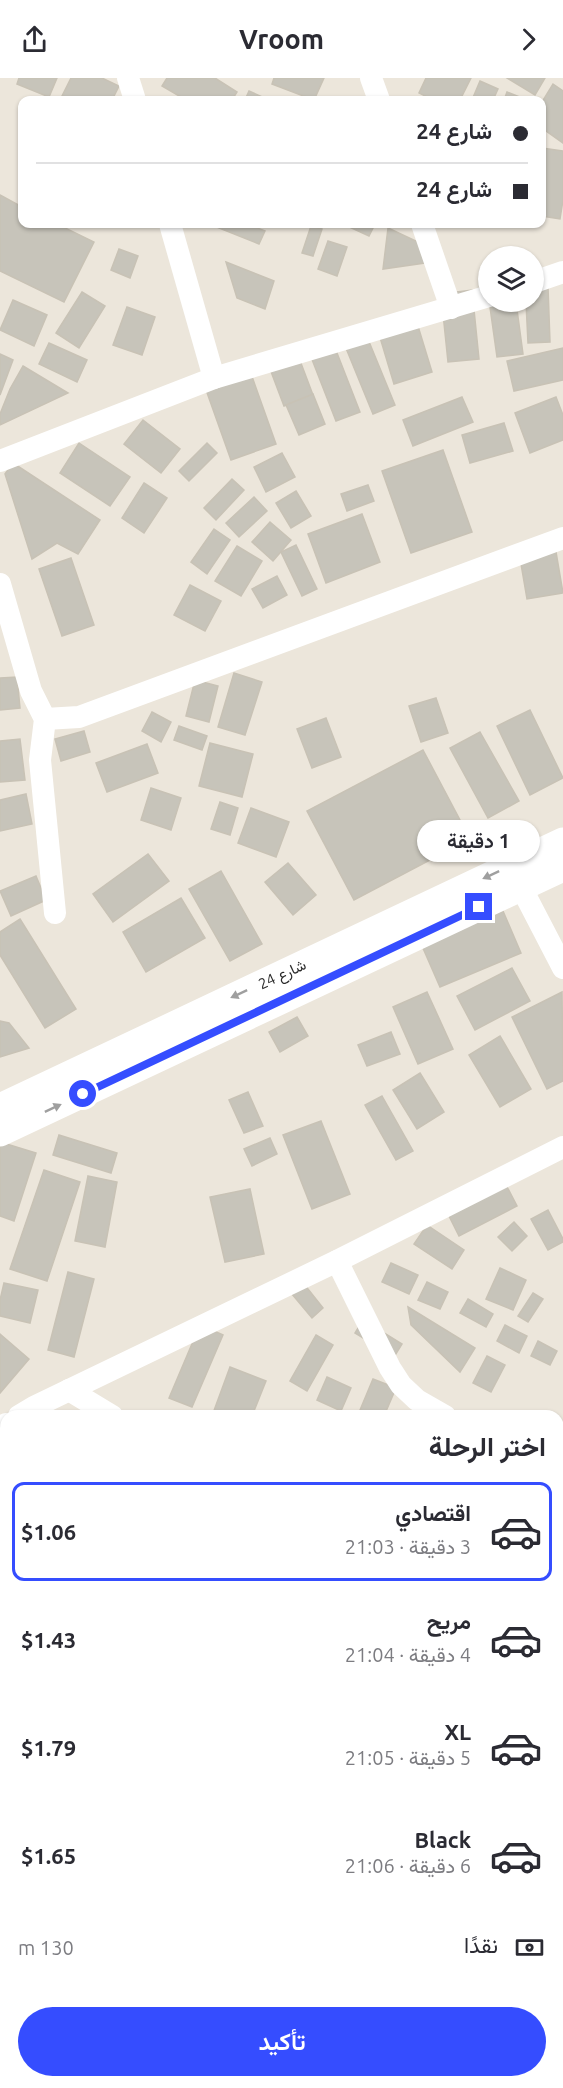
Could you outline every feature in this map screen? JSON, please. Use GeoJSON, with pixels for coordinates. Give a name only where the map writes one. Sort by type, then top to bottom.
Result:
{"type":"FeatureCollection","features":[{"type":"Feature","properties":{"kind":"street"},"geometry":{"type":"LineString","coordinates":[[128,78],[134,96]]}},
{"type":"Feature","properties":{"kind":"street"},"geometry":{"type":"LineString","coordinates":[[371,78],[378,96]]}},
{"type":"Feature","properties":{"kind":"street"},"geometry":{"type":"LineString","coordinates":[[171,228],[214,378]]}},
{"type":"Feature","properties":{"kind":"street"},"geometry":{"type":"LineString","coordinates":[[423,228],[451,308]]}},
{"type":"Feature","properties":{"kind":"street"},"geometry":{"type":"LineString","coordinates":[[544,279],[563,272]]}},
{"type":"Feature","properties":{"kind":"street"},"geometry":{"type":"LineString","coordinates":[[0,461],[214,378],[478,299]]}},
{"type":"Feature","properties":{"kind":"street"},"geometry":{"type":"LineString","coordinates":[[45,719],[79,717],[563,538]]}},
{"type":"Feature","properties":{"kind":"street"},"geometry":{"type":"LineString","coordinates":[[0,584],[31,691],[45,719],[40,760],[56,913]]}},
{"type":"Feature","properties":{"kind":"street","name":"شارع 24"},"geometry":{"type":"LineString","coordinates":[[0,1107],[563,842]]}},
{"type":"Feature","properties":{"kind":"street","name":"شارع 24"},"geometry":{"type":"LineString","coordinates":[[0,1133],[563,868]]}},
{"type":"Feature","properties":{"kind":"street"},"geometry":{"type":"LineString","coordinates":[[521,887],[563,968]]}},
{"type":"Feature","properties":{"kind":"street"},"geometry":{"type":"LineString","coordinates":[[34,1410],[69,1390],[337,1261],[563,1147]]}},
{"type":"Feature","properties":{"kind":"street"},"geometry":{"type":"LineString","coordinates":[[337,1261],[390,1368],[401,1385],[417,1400],[434,1410]]}},
{"type":"Feature","properties":{"kind":"street"},"geometry":{"type":"LineString","coordinates":[[69,1390],[102,1410]]}},
{"type":"Feature","properties":{"kind":"building"},"geometry":{"type":"Polygon","coordinates":[[[19,78],[57,78],[49,96],[17,84],[19,78]]]}},
{"type":"Feature","properties":{"kind":"building"},"geometry":{"type":"Polygon","coordinates":[[[71,78],[102,78],[119,86],[114,96],[62,96],[71,78]]]}},
{"type":"Feature","properties":{"kind":"building"},"geometry":{"type":"Polygon","coordinates":[[[167,78],[215,78],[237,92],[234,96],[179,96],[162,86],[167,78]]]}},
{"type":"Feature","properties":{"kind":"building"},"geometry":{"type":"Polygon","coordinates":[[[274,78],[324,78],[316,96],[304,96],[272,84],[274,78]]]}},
{"type":"Feature","properties":{"kind":"building"},"geometry":{"type":"Polygon","coordinates":[[[426,78],[471,78],[462,96],[425,96],[419,93],[426,78]]]}},
{"type":"Feature","properties":{"kind":"building"},"geometry":{"type":"Polygon","coordinates":[[[507,78],[545,78],[535,95],[507,78]]]}},
{"type":"Feature","properties":{"kind":"building"},"geometry":{"type":"Polygon","coordinates":[[[480,81],[498,89],[495,96],[474,96],[480,81]]]}},
{"type":"Feature","properties":{"kind":"building"},"geometry":{"type":"Polygon","coordinates":[[[553,84],[563,91],[563,143],[546,131],[546,96],[553,84]]]}},
{"type":"Feature","properties":{"kind":"building"},"geometry":{"type":"Polygon","coordinates":[[[249,91],[260,96],[247,96],[249,91]]]}},
{"type":"Feature","properties":{"kind":"building"},"geometry":{"type":"Polygon","coordinates":[[[507,92],[517,96],[506,96],[507,92]]]}},
{"type":"Feature","properties":{"kind":"building"},"geometry":{"type":"Polygon","coordinates":[[[546,149],[563,151],[563,200],[560,219],[546,217],[546,149]]]}},
{"type":"Feature","properties":{"kind":"building"},"geometry":{"type":"Polygon","coordinates":[[[0,195],[18,205],[18,228],[65,228],[94,242],[64,302],[0,271],[0,195]]]}},
{"type":"Feature","properties":{"kind":"building"},"geometry":{"type":"Polygon","coordinates":[[[219,228],[257,228],[265,231],[259,244],[219,228]]]}},
{"type":"Feature","properties":{"kind":"building"},"geometry":{"type":"Polygon","coordinates":[[[310,228],[322,229],[313,256],[302,253],[310,228]]]}},
{"type":"Feature","properties":{"kind":"building"},"geometry":{"type":"Polygon","coordinates":[[[352,228],[373,228],[369,236],[352,228]]]}},
{"type":"Feature","properties":{"kind":"building"},"geometry":{"type":"Polygon","coordinates":[[[388,228],[435,250],[425,263],[383,269],[388,228]]]}},
{"type":"Feature","properties":{"kind":"building"},"geometry":{"type":"Polygon","coordinates":[[[328,241],[347,247],[337,276],[318,269],[328,241]]]}},
{"type":"Feature","properties":{"kind":"building"},"geometry":{"type":"Polygon","coordinates":[[[119,249],[138,256],[130,278],[111,270],[119,249]]]}},
{"type":"Feature","properties":{"kind":"building"},"geometry":{"type":"Polygon","coordinates":[[[226,262],[274,281],[265,309],[237,298],[226,262]]]}},
{"type":"Feature","properties":{"kind":"building"},"geometry":{"type":"Polygon","coordinates":[[[544,287],[548,287],[550,342],[528,343],[526,312],[544,312],[544,287]]]}},
{"type":"Feature","properties":{"kind":"building"},"geometry":{"type":"Polygon","coordinates":[[[472,290],[479,359],[448,362],[441,294],[472,290]]]}},
{"type":"Feature","properties":{"kind":"building"},"geometry":{"type":"Polygon","coordinates":[[[82,292],[105,306],[79,348],[56,333],[82,292]]]}},
{"type":"Feature","properties":{"kind":"building"},"geometry":{"type":"Polygon","coordinates":[[[13,300],[47,315],[34,346],[0,330],[13,300]]]}},
{"type":"Feature","properties":{"kind":"building"},"geometry":{"type":"Polygon","coordinates":[[[127,307],[155,317],[142,355],[113,345],[127,307]]]}},
{"type":"Feature","properties":{"kind":"building"},"geometry":{"type":"Polygon","coordinates":[[[490,312],[517,312],[523,354],[497,357],[490,312]]]}},
{"type":"Feature","properties":{"kind":"building"},"geometry":{"type":"Polygon","coordinates":[[[414,313],[432,372],[394,384],[376,324],[414,313]]]}},
{"type":"Feature","properties":{"kind":"building"},"geometry":{"type":"Polygon","coordinates":[[[363,327],[395,405],[373,414],[341,336],[363,327]]]}},
{"type":"Feature","properties":{"kind":"building"},"geometry":{"type":"Polygon","coordinates":[[[330,335],[360,412],[336,421],[306,344],[330,335]]]}},
{"type":"Feature","properties":{"kind":"building"},"geometry":{"type":"Polygon","coordinates":[[[49,343],[87,360],[77,382],[39,364],[49,343]]]}},
{"type":"Feature","properties":{"kind":"building"},"geometry":{"type":"Polygon","coordinates":[[[563,348],[563,380],[514,391],[507,361],[563,348]]]}},
{"type":"Feature","properties":{"kind":"building"},"geometry":{"type":"Polygon","coordinates":[[[296,350],[313,395],[284,406],[267,361],[296,350]]]}},
{"type":"Feature","properties":{"kind":"building"},"geometry":{"type":"Polygon","coordinates":[[[0,354],[13,360],[0,395],[0,354]]]}},
{"type":"Feature","properties":{"kind":"building"},"geometry":{"type":"Polygon","coordinates":[[[23,366],[68,393],[0,425],[0,414],[23,366]]]}},
{"type":"Feature","properties":{"kind":"building"},"geometry":{"type":"Polygon","coordinates":[[[250,371],[276,444],[231,460],[205,387],[250,371]]]}},
{"type":"Feature","properties":{"kind":"building"},"geometry":{"type":"Polygon","coordinates":[[[313,394],[325,424],[299,435],[286,405],[313,394]]]}},
{"type":"Feature","properties":{"kind":"building"},"geometry":{"type":"Polygon","coordinates":[[[462,397],[473,422],[413,446],[403,420],[462,397]]]}},
{"type":"Feature","properties":{"kind":"building"},"geometry":{"type":"Polygon","coordinates":[[[556,397],[563,415],[563,440],[530,453],[515,413],[556,397]]]}},
{"type":"Feature","properties":{"kind":"building"},"geometry":{"type":"Polygon","coordinates":[[[143,420],[180,449],[161,473],[124,444],[143,420]]]}},
{"type":"Feature","properties":{"kind":"building"},"geometry":{"type":"Polygon","coordinates":[[[504,423],[513,451],[470,463],[462,435],[504,423]]]}},
{"type":"Feature","properties":{"kind":"building"},"geometry":{"type":"Polygon","coordinates":[[[79,443],[130,477],[110,506],[60,473],[79,443]]]}},
{"type":"Feature","properties":{"kind":"building"},"geometry":{"type":"Polygon","coordinates":[[[207,443],[217,453],[189,481],[179,471],[207,443]]]}},
{"type":"Feature","properties":{"kind":"building"},"geometry":{"type":"Polygon","coordinates":[[[443,450],[472,532],[411,553],[382,471],[443,450]]]}},
{"type":"Feature","properties":{"kind":"building"},"geometry":{"type":"Polygon","coordinates":[[[282,453],[295,477],[266,492],[254,467],[282,453]]]}},
{"type":"Feature","properties":{"kind":"building"},"geometry":{"type":"Polygon","coordinates":[[[13,463],[100,520],[78,554],[57,543],[32,559],[5,474],[13,463]]]}},
{"type":"Feature","properties":{"kind":"building"},"geometry":{"type":"Polygon","coordinates":[[[232,479],[244,490],[216,520],[204,508],[232,479]]]}},
{"type":"Feature","properties":{"kind":"building"},"geometry":{"type":"Polygon","coordinates":[[[144,483],[167,498],[144,533],[122,518],[144,483]]]}},
{"type":"Feature","properties":{"kind":"building"},"geometry":{"type":"Polygon","coordinates":[[[368,485],[374,501],[347,511],[341,494],[368,485]]]}},
{"type":"Feature","properties":{"kind":"building"},"geometry":{"type":"Polygon","coordinates":[[[296,491],[311,516],[291,528],[276,503],[296,491]]]}},
{"type":"Feature","properties":{"kind":"building"},"geometry":{"type":"Polygon","coordinates":[[[254,497],[267,511],[239,537],[226,523],[254,497]]]}},
{"type":"Feature","properties":{"kind":"building"},"geometry":{"type":"Polygon","coordinates":[[[362,514],[380,562],[326,583],[308,534],[362,514]]]}},
{"type":"Feature","properties":{"kind":"building"},"geometry":{"type":"Polygon","coordinates":[[[270,522],[291,540],[273,561],[252,542],[270,522]]]}},
{"type":"Feature","properties":{"kind":"building"},"geometry":{"type":"Polygon","coordinates":[[[214,529],[230,540],[207,574],[191,562],[214,529]]]}},
{"type":"Feature","properties":{"kind":"building"},"geometry":{"type":"Polygon","coordinates":[[[296,545],[317,589],[302,596],[281,552],[296,545]]]}},
{"type":"Feature","properties":{"kind":"building"},"geometry":{"type":"Polygon","coordinates":[[[237,546],[262,561],[241,596],[215,581],[237,546]]]}},
{"type":"Feature","properties":{"kind":"building"},"geometry":{"type":"Polygon","coordinates":[[[556,552],[563,593],[527,599],[520,558],[556,552]]]}},
{"type":"Feature","properties":{"kind":"building"},"geometry":{"type":"Polygon","coordinates":[[[71,558],[94,625],[62,636],[39,569],[71,558]]]}},
{"type":"Feature","properties":{"kind":"building"},"geometry":{"type":"Polygon","coordinates":[[[277,576],[287,595],[263,608],[252,589],[277,576]]]}},
{"type":"Feature","properties":{"kind":"building"},"geometry":{"type":"Polygon","coordinates":[[[190,585],[221,601],[205,631],[174,615],[190,585]]]}},
{"type":"Feature","properties":{"kind":"building"},"geometry":{"type":"Polygon","coordinates":[[[234,673],[262,682],[245,735],[218,727],[234,673]]]}},
{"type":"Feature","properties":{"kind":"building"},"geometry":{"type":"Polygon","coordinates":[[[17,677],[20,708],[0,710],[0,678],[17,677]]]}},
{"type":"Feature","properties":{"kind":"building"},"geometry":{"type":"Polygon","coordinates":[[[195,680],[218,686],[209,722],[186,716],[195,680]]]}},
{"type":"Feature","properties":{"kind":"building"},"geometry":{"type":"Polygon","coordinates":[[[436,698],[448,733],[421,742],[409,706],[436,698]]]}},
{"type":"Feature","properties":{"kind":"building"},"geometry":{"type":"Polygon","coordinates":[[[530,710],[563,778],[530,795],[497,726],[530,710]]]}},
{"type":"Feature","properties":{"kind":"building"},"geometry":{"type":"Polygon","coordinates":[[[152,712],[171,722],[161,742],[142,731],[152,712]]]}},
{"type":"Feature","properties":{"kind":"building"},"geometry":{"type":"Polygon","coordinates":[[[326,718],[341,757],[312,768],[297,729],[326,718]]]}},
{"type":"Feature","properties":{"kind":"building"},"geometry":{"type":"Polygon","coordinates":[[[179,726],[207,736],[202,750],[174,740],[179,726]]]}},
{"type":"Feature","properties":{"kind":"building"},"geometry":{"type":"Polygon","coordinates":[[[84,731],[90,752],[61,761],[55,739],[84,731]]]}},
{"type":"Feature","properties":{"kind":"building"},"geometry":{"type":"Polygon","coordinates":[[[480,732],[519,801],[488,818],[450,748],[480,732]]]}},
{"type":"Feature","properties":{"kind":"building"},"geometry":{"type":"Polygon","coordinates":[[[20,739],[25,780],[0,782],[0,741],[20,739]]]}},
{"type":"Feature","properties":{"kind":"building"},"geometry":{"type":"Polygon","coordinates":[[[210,743],[253,754],[242,797],[199,786],[210,743]]]}},
{"type":"Feature","properties":{"kind":"building"},"geometry":{"type":"Polygon","coordinates":[[[147,744],[158,773],[107,792],[96,763],[147,744]]]}},
{"type":"Feature","properties":{"kind":"building"},"geometry":{"type":"Polygon","coordinates":[[[423,750],[470,839],[354,900],[307,811],[423,750]]]}},
{"type":"Feature","properties":{"kind":"building"},"geometry":{"type":"Polygon","coordinates":[[[151,788],[181,798],[171,830],[141,820],[151,788]]]}},
{"type":"Feature","properties":{"kind":"building"},"geometry":{"type":"Polygon","coordinates":[[[26,794],[32,824],[0,831],[0,800],[26,794]]]}},
{"type":"Feature","properties":{"kind":"building"},"geometry":{"type":"Polygon","coordinates":[[[220,802],[238,808],[230,835],[211,829],[220,802]]]}},
{"type":"Feature","properties":{"kind":"building"},"geometry":{"type":"Polygon","coordinates":[[[251,808],[289,822],[276,857],[238,843],[251,808]]]}},
{"type":"Feature","properties":{"kind":"building"},"geometry":{"type":"Polygon","coordinates":[[[148,854],[169,881],[113,922],[93,894],[148,854]]]}},
{"type":"Feature","properties":{"kind":"building"},"geometry":{"type":"Polygon","coordinates":[[[288,863],[316,895],[293,915],[265,882],[288,863]]]}},
{"type":"Feature","properties":{"kind":"building"},"geometry":{"type":"Polygon","coordinates":[[[221,871],[262,944],[230,961],[189,889],[221,871]]]}},
{"type":"Feature","properties":{"kind":"building"},"geometry":{"type":"Polygon","coordinates":[[[36,876],[46,900],[11,916],[0,891],[36,876]]]}},
{"type":"Feature","properties":{"kind":"building"},"geometry":{"type":"Polygon","coordinates":[[[181,898],[205,938],[146,972],[123,932],[181,898]]]}},
{"type":"Feature","properties":{"kind":"building"},"geometry":{"type":"Polygon","coordinates":[[[503,911],[521,953],[440,987],[422,946],[503,911]]]}},
{"type":"Feature","properties":{"kind":"building"},"geometry":{"type":"Polygon","coordinates":[[[20,919],[76,1009],[45,1028],[0,955],[0,932],[20,919]]]}},
{"type":"Feature","properties":{"kind":"building"},"geometry":{"type":"Polygon","coordinates":[[[512,968],[530,1001],[475,1030],[457,996],[512,968]]]}},
{"type":"Feature","properties":{"kind":"building"},"geometry":{"type":"Polygon","coordinates":[[[427,992],[453,1049],[418,1064],[393,1007],[427,992]]]}},
{"type":"Feature","properties":{"kind":"building"},"geometry":{"type":"Polygon","coordinates":[[[562,992],[563,1081],[547,1089],[512,1017],[562,992]]]}},
{"type":"Feature","properties":{"kind":"building"},"geometry":{"type":"Polygon","coordinates":[[[297,1017],[308,1036],[280,1052],[269,1032],[297,1017]]]}},
{"type":"Feature","properties":{"kind":"building"},"geometry":{"type":"Polygon","coordinates":[[[0,1021],[9,1023],[29,1048],[0,1057],[0,1021]]]}},
{"type":"Feature","properties":{"kind":"building"},"geometry":{"type":"Polygon","coordinates":[[[391,1032],[400,1054],[367,1066],[358,1045],[391,1032]]]}},
{"type":"Feature","properties":{"kind":"building"},"geometry":{"type":"Polygon","coordinates":[[[500,1036],[531,1089],[500,1107],[469,1055],[500,1036]]]}},
{"type":"Feature","properties":{"kind":"building"},"geometry":{"type":"Polygon","coordinates":[[[420,1073],[444,1112],[417,1129],[393,1090],[420,1073]]]}},
{"type":"Feature","properties":{"kind":"building"},"geometry":{"type":"Polygon","coordinates":[[[248,1092],[263,1126],[244,1133],[229,1100],[248,1092]]]}},
{"type":"Feature","properties":{"kind":"building"},"geometry":{"type":"Polygon","coordinates":[[[382,1096],[413,1151],[396,1160],[365,1105],[382,1096]]]}},
{"type":"Feature","properties":{"kind":"building"},"geometry":{"type":"Polygon","coordinates":[[[321,1121],[350,1194],[312,1209],[283,1135],[321,1121]]]}},
{"type":"Feature","properties":{"kind":"building"},"geometry":{"type":"Polygon","coordinates":[[[59,1135],[117,1153],[111,1173],[53,1155],[59,1135]]]}},
{"type":"Feature","properties":{"kind":"building"},"geometry":{"type":"Polygon","coordinates":[[[270,1138],[277,1154],[252,1166],[244,1149],[270,1138]]]}},
{"type":"Feature","properties":{"kind":"building"},"geometry":{"type":"Polygon","coordinates":[[[0,1142],[36,1153],[14,1221],[0,1216],[0,1142]]]}},
{"type":"Feature","properties":{"kind":"building"},"geometry":{"type":"Polygon","coordinates":[[[44,1170],[80,1182],[47,1281],[10,1269],[44,1170]]]}},
{"type":"Feature","properties":{"kind":"building"},"geometry":{"type":"Polygon","coordinates":[[[88,1176],[117,1182],[105,1247],[75,1241],[88,1176]]]}},
{"type":"Feature","properties":{"kind":"building"},"geometry":{"type":"Polygon","coordinates":[[[504,1181],[517,1206],[459,1236],[446,1210],[504,1181]]]}},
{"type":"Feature","properties":{"kind":"building"},"geometry":{"type":"Polygon","coordinates":[[[250,1189],[264,1254],[225,1262],[210,1197],[250,1189]]]}},
{"type":"Feature","properties":{"kind":"building"},"geometry":{"type":"Polygon","coordinates":[[[548,1210],[563,1242],[548,1250],[531,1219],[548,1210]]]}},
{"type":"Feature","properties":{"kind":"building"},"geometry":{"type":"Polygon","coordinates":[[[514,1222],[527,1236],[512,1251],[498,1237],[514,1222]]]}},
{"type":"Feature","properties":{"kind":"building"},"geometry":{"type":"Polygon","coordinates":[[[427,1225],[464,1250],[452,1269],[414,1244],[427,1225]]]}},
{"type":"Feature","properties":{"kind":"building"},"geometry":{"type":"Polygon","coordinates":[[[391,1263],[418,1275],[409,1294],[382,1282],[391,1263]]]}},
{"type":"Feature","properties":{"kind":"building"},"geometry":{"type":"Polygon","coordinates":[[[500,1268],[526,1280],[513,1310],[486,1299],[500,1268]]]}},
{"type":"Feature","properties":{"kind":"building"},"geometry":{"type":"Polygon","coordinates":[[[68,1272],[94,1279],[74,1357],[48,1350],[68,1272]]]}},
{"type":"Feature","properties":{"kind":"building"},"geometry":{"type":"Polygon","coordinates":[[[427,1282],[448,1292],[440,1309],[418,1300],[427,1282]]]}},
{"type":"Feature","properties":{"kind":"building"},"geometry":{"type":"Polygon","coordinates":[[[4,1283],[38,1290],[30,1323],[0,1316],[0,1300],[4,1283]]]}},
{"type":"Feature","properties":{"kind":"building"},"geometry":{"type":"Polygon","coordinates":[[[304,1284],[323,1308],[312,1318],[292,1294],[304,1284]]]}},
{"type":"Feature","properties":{"kind":"building"},"geometry":{"type":"Polygon","coordinates":[[[533,1293],[543,1299],[528,1322],[518,1316],[533,1293]]]}},
{"type":"Feature","properties":{"kind":"building"},"geometry":{"type":"Polygon","coordinates":[[[468,1299],[493,1314],[486,1327],[460,1313],[468,1299]]]}},
{"type":"Feature","properties":{"kind":"building"},"geometry":{"type":"Polygon","coordinates":[[[408,1307],[475,1348],[460,1372],[411,1325],[408,1307]]]}},
{"type":"Feature","properties":{"kind":"building"},"geometry":{"type":"Polygon","coordinates":[[[363,1320],[402,1344],[394,1357],[355,1333],[363,1320]]]}},
{"type":"Feature","properties":{"kind":"building"},"geometry":{"type":"Polygon","coordinates":[[[200,1325],[223,1335],[192,1407],[169,1398],[200,1325]]]}},
{"type":"Feature","properties":{"kind":"building"},"geometry":{"type":"Polygon","coordinates":[[[505,1325],[527,1336],[519,1353],[497,1341],[505,1325]]]}},
{"type":"Feature","properties":{"kind":"building"},"geometry":{"type":"Polygon","coordinates":[[[0,1334],[29,1359],[0,1393],[0,1334]]]}},
{"type":"Feature","properties":{"kind":"building"},"geometry":{"type":"Polygon","coordinates":[[[316,1335],[333,1345],[307,1391],[290,1381],[316,1335]]]}},
{"type":"Feature","properties":{"kind":"building"},"geometry":{"type":"Polygon","coordinates":[[[538,1341],[557,1351],[550,1365],[531,1356],[538,1341]]]}},
{"type":"Feature","properties":{"kind":"building"},"geometry":{"type":"Polygon","coordinates":[[[487,1356],[505,1365],[491,1392],[473,1383],[487,1356]]]}},
{"type":"Feature","properties":{"kind":"building"},"geometry":{"type":"Polygon","coordinates":[[[230,1367],[266,1381],[254,1410],[214,1410],[230,1367]]]}},
{"type":"Feature","properties":{"kind":"building"},"geometry":{"type":"Polygon","coordinates":[[[327,1377],[351,1388],[341,1410],[317,1400],[327,1377]]]}},
{"type":"Feature","properties":{"kind":"building"},"geometry":{"type":"Polygon","coordinates":[[[373,1379],[396,1388],[387,1410],[360,1410],[373,1379]]]}},
{"type":"Feature","properties":{"kind":"route"},"geometry":{"type":"LineString","coordinates":[[83,1094],[479,907]]}}]}
